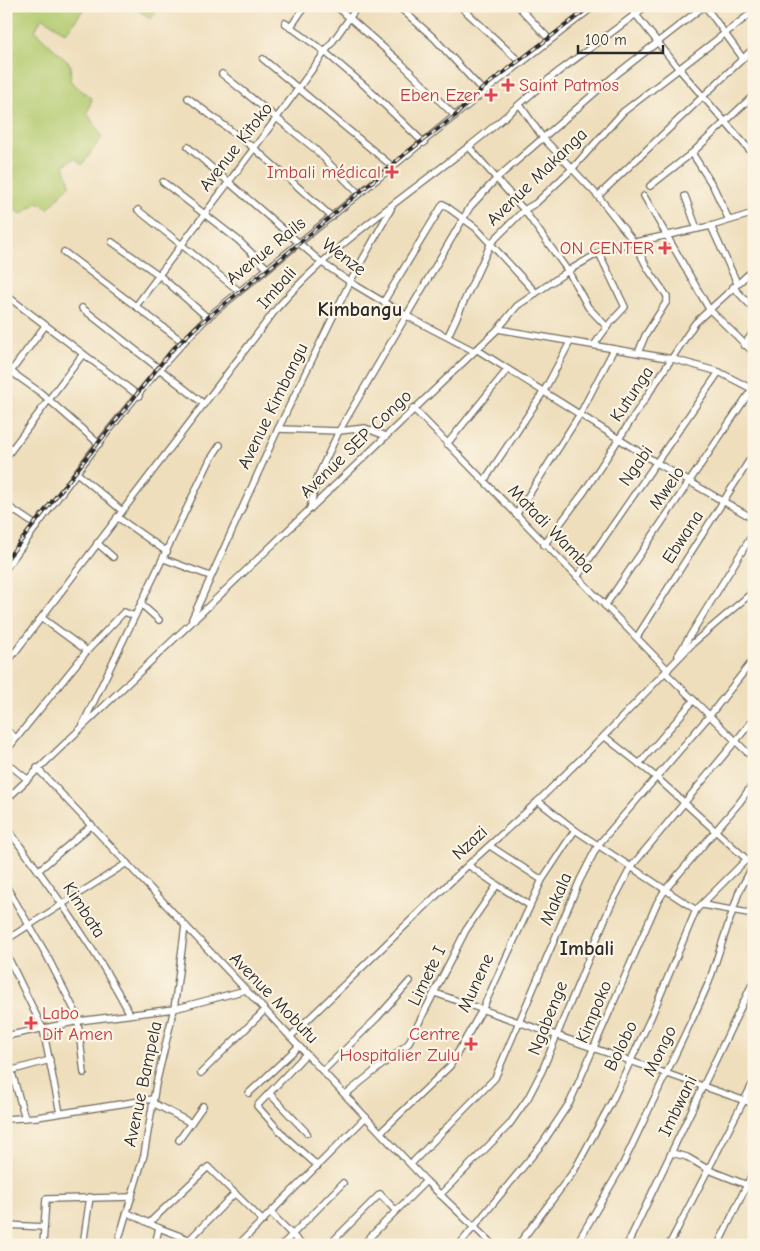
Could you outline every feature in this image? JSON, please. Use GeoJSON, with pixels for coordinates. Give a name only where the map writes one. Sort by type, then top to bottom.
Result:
{"type":"FeatureCollection","features":[{"type":"Feature","properties":{"kind":"street"},"geometry":{"type":"LineString","coordinates":[[290,28],[305,6]]}},
{"type":"Feature","properties":{"kind":"street"},"geometry":{"type":"LineString","coordinates":[[336,6],[400,62],[455,116]]}},
{"type":"Feature","properties":{"kind":"street","name":"Avenue Kitoko"},"geometry":{"type":"LineString","coordinates":[[136,306],[202,214],[231,182],[300,89],[358,6]]}},
{"type":"Feature","properties":{"kind":"street"},"geometry":{"type":"LineString","coordinates":[[398,6],[434,38],[484,92]]}},
{"type":"Feature","properties":{"kind":"street"},"geometry":{"type":"LineString","coordinates":[[460,6],[520,63]]}},
{"type":"Feature","properties":{"kind":"street"},"geometry":{"type":"LineString","coordinates":[[518,6],[550,40]]}},
{"type":"Feature","properties":{"kind":"street"},"geometry":{"type":"LineString","coordinates":[[629,6],[679,69],[753,152]]}},
{"type":"Feature","properties":{"kind":"street","name":"Imbali"},"geometry":{"type":"LineString","coordinates":[[6,664],[121,510],[277,308],[321,262],[358,230],[392,207],[469,147],[556,73],[646,6]]}},
{"type":"Feature","properties":{"kind":"street"},"geometry":{"type":"LineString","coordinates":[[310,509],[317,478],[339,431],[463,217],[497,178],[657,41],[704,6],[742,57]]}},
{"type":"Feature","properties":{"kind":"street","name":"Avenue Rails"},"geometry":{"type":"LineString","coordinates":[[6,568],[77,473],[183,342],[239,291],[590,7]]}},
{"type":"Feature","properties":{"kind":"street","name":"Avenue Makanga"},"geometry":{"type":"LineString","coordinates":[[448,336],[491,243],[524,210],[536,203],[572,169],[616,118],[754,11]]}},
{"type":"Feature","properties":{"kind":"street"},"geometry":{"type":"LineString","coordinates":[[284,23],[325,52],[365,86],[424,143]]}},
{"type":"Feature","properties":{"kind":"street"},"geometry":{"type":"LineString","coordinates":[[598,196],[742,57],[754,48]]}},
{"type":"Feature","properties":{"kind":"street"},"geometry":{"type":"LineString","coordinates":[[263,60],[393,167]]}},
{"type":"Feature","properties":{"kind":"street"},"geometry":{"type":"LineString","coordinates":[[222,74],[314,149],[359,194]]}},
{"type":"Feature","properties":{"kind":"street"},"geometry":{"type":"LineString","coordinates":[[650,186],[692,153],[754,95]]}},
{"type":"Feature","properties":{"kind":"street"},"geometry":{"type":"LineString","coordinates":[[188,98],[255,149],[332,217]]}},
{"type":"Feature","properties":{"kind":"street"},"geometry":{"type":"LineString","coordinates":[[520,104],[544,138],[598,196],[634,242],[648,269],[668,298],[645,336],[638,353]]}},
{"type":"Feature","properties":{"kind":"street","name":"Wenze"},"geometry":{"type":"LineString","coordinates":[[188,147],[301,242],[321,262],[350,282],[407,316],[475,350],[544,391],[619,440],[754,519]]}},
{"type":"Feature","properties":{"kind":"street"},"geometry":{"type":"LineString","coordinates":[[469,147],[524,210],[568,271],[588,307],[607,327]]}},
{"type":"Feature","properties":{"kind":"street"},"geometry":{"type":"LineString","coordinates":[[692,153],[712,186],[729,220]]}},
{"type":"Feature","properties":{"kind":"street"},"geometry":{"type":"LineString","coordinates":[[163,182],[238,240],[267,268]]}},
{"type":"Feature","properties":{"kind":"street"},"geometry":{"type":"LineString","coordinates":[[644,196],[709,309],[754,354]]}},
{"type":"Feature","properties":{"kind":"street"},"geometry":{"type":"LineString","coordinates":[[686,196],[697,228]]}},
{"type":"Feature","properties":{"kind":"street"},"geometry":{"type":"LineString","coordinates":[[384,301],[445,204],[463,217],[491,243],[536,293]]}},
{"type":"Feature","properties":{"kind":"street","name":"Avenue Kimbangu"},"geometry":{"type":"LineString","coordinates":[[191,622],[210,576],[278,429],[350,282],[392,207]]}},
{"type":"Feature","properties":{"kind":"street"},"geometry":{"type":"LineString","coordinates":[[138,210],[180,246],[211,266],[239,291]]}},
{"type":"Feature","properties":{"kind":"street","name":"Avenue SEP Congo"},"geometry":{"type":"LineString","coordinates":[[6,800],[37,768],[498,328],[515,308],[568,271],[607,248],[711,226],[754,214]]}},
{"type":"Feature","properties":{"kind":"street"},"geometry":{"type":"LineString","coordinates":[[711,226],[735,285],[754,309]]}},
{"type":"Feature","properties":{"kind":"street"},"geometry":{"type":"LineString","coordinates":[[112,242],[159,274],[208,318]]}},
{"type":"Feature","properties":{"kind":"street"},"geometry":{"type":"LineString","coordinates":[[64,252],[183,342]]}},
{"type":"Feature","properties":{"kind":"street"},"geometry":{"type":"LineString","coordinates":[[594,345],[625,307],[599,253]]}},
{"type":"Feature","properties":{"kind":"street","name":"Kutunga"},"geometry":{"type":"LineString","coordinates":[[544,545],[619,440],[695,323],[754,269]]}},
{"type":"Feature","properties":{"kind":"street"},"geometry":{"type":"LineString","coordinates":[[7,296],[139,396]]}},
{"type":"Feature","properties":{"kind":"street"},"geometry":{"type":"LineString","coordinates":[[82,308],[162,369],[204,404]]}},
{"type":"Feature","properties":{"kind":"street"},"geometry":{"type":"LineString","coordinates":[[6,378],[9,370],[45,326]]}},
{"type":"Feature","properties":{"kind":"street"},"geometry":{"type":"LineString","coordinates":[[498,328],[673,359],[719,372],[753,388]]}},
{"type":"Feature","properties":{"kind":"street"},"geometry":{"type":"LineString","coordinates":[[744,345],[754,331]]}},
{"type":"Feature","properties":{"kind":"street"},"geometry":{"type":"LineString","coordinates":[[484,481],[544,391],[570,342]]}},
{"type":"Feature","properties":{"kind":"street"},"geometry":{"type":"LineString","coordinates":[[516,515],[580,414],[614,349]]}},
{"type":"Feature","properties":{"kind":"street"},"geometry":{"type":"LineString","coordinates":[[6,457],[50,401],[83,354]]}},
{"type":"Feature","properties":{"kind":"street"},"geometry":{"type":"LineString","coordinates":[[9,370],[50,401],[100,444]]}},
{"type":"Feature","properties":{"kind":"street"},"geometry":{"type":"LineString","coordinates":[[447,444],[507,370]]}},
{"type":"Feature","properties":{"kind":"street","name":"Ngabi"},"geometry":{"type":"LineString","coordinates":[[577,576],[719,372]]}},
{"type":"Feature","properties":{"kind":"street","name":"Mwelo"},"geometry":{"type":"LineString","coordinates":[[605,606],[753,388]]}},
{"type":"Feature","properties":{"kind":"street","name":"Matadi Wamba"},"geometry":{"type":"LineString","coordinates":[[413,408],[544,545],[637,637],[694,700],[754,759]]}},
{"type":"Feature","properties":{"kind":"street"},"geometry":{"type":"LineString","coordinates":[[278,429],[339,431],[365,428],[386,436]]}},
{"type":"Feature","properties":{"kind":"street"},"geometry":{"type":"LineString","coordinates":[[82,726],[210,460],[220,445]]}},
{"type":"Feature","properties":{"kind":"street","name":"Ebwana"},"geometry":{"type":"LineString","coordinates":[[637,637],[754,453]]}},
{"type":"Feature","properties":{"kind":"street"},"geometry":{"type":"LineString","coordinates":[[77,473],[121,510]]}},
{"type":"Feature","properties":{"kind":"street"},"geometry":{"type":"LineString","coordinates":[[6,505],[37,526]]}},
{"type":"Feature","properties":{"kind":"street"},"geometry":{"type":"LineString","coordinates":[[117,517],[167,552]]}},
{"type":"Feature","properties":{"kind":"street"},"geometry":{"type":"LineString","coordinates":[[675,661],[754,532]]}},
{"type":"Feature","properties":{"kind":"street"},"geometry":{"type":"LineString","coordinates":[[97,543],[114,558]]}},
{"type":"Feature","properties":{"kind":"street"},"geometry":{"type":"LineString","coordinates":[[164,559],[210,576]]}},
{"type":"Feature","properties":{"kind":"street"},"geometry":{"type":"LineString","coordinates":[[675,661],[753,595]]}},
{"type":"Feature","properties":{"kind":"street"},"geometry":{"type":"LineString","coordinates":[[141,604],[159,620]]}},
{"type":"Feature","properties":{"kind":"street"},"geometry":{"type":"LineString","coordinates":[[6,751],[87,651],[124,612],[135,616]]}},
{"type":"Feature","properties":{"kind":"street"},"geometry":{"type":"LineString","coordinates":[[42,618],[87,651]]}},
{"type":"Feature","properties":{"kind":"street","name":"Makala"},"geometry":{"type":"LineString","coordinates":[[411,1164],[491,1084],[520,1024],[580,880],[598,845],[710,715],[754,659]]}},
{"type":"Feature","properties":{"kind":"street","name":"Nzazi"},"geometry":{"type":"LineString","coordinates":[[290,1037],[604,736],[667,672],[675,661]]}},
{"type":"Feature","properties":{"kind":"street"},"geometry":{"type":"LineString","coordinates":[[639,764],[694,700]]}},
{"type":"Feature","properties":{"kind":"street","name":"Ngabenge"},"geometry":{"type":"LineString","coordinates":[[440,1195],[509,1125],[524,1105],[542,1071],[610,907],[631,867],[754,719]]}},
{"type":"Feature","properties":{"kind":"street"},"geometry":{"type":"LineString","coordinates":[[6,730],[16,738]]}},
{"type":"Feature","properties":{"kind":"street"},"geometry":{"type":"LineString","coordinates":[[604,736],[656,777],[753,865]]}},
{"type":"Feature","properties":{"kind":"street"},"geometry":{"type":"LineString","coordinates":[[6,762],[27,778]]}},
{"type":"Feature","properties":{"kind":"street","name":"Avenue Mobutu"},"geometry":{"type":"LineString","coordinates":[[37,768],[306,1054],[346,1094],[426,1182],[493,1245]]}},
{"type":"Feature","properties":{"kind":"street","name":"Kimpoko"},"geometry":{"type":"LineString","coordinates":[[459,1245],[472,1226],[518,1174],[557,1123],[579,1084],[638,946],[665,890],[754,782]]}},
{"type":"Feature","properties":{"kind":"street"},"geometry":{"type":"LineString","coordinates":[[538,800],[575,830],[696,910],[746,860]]}},
{"type":"Feature","properties":{"kind":"street"},"geometry":{"type":"LineString","coordinates":[[39,870],[92,826]]}},
{"type":"Feature","properties":{"kind":"street","name":"Kimbata"},"geometry":{"type":"LineString","coordinates":[[6,827],[62,904],[111,978],[130,1014]]}},
{"type":"Feature","properties":{"kind":"street","name":"Munene"},"geometry":{"type":"LineString","coordinates":[[381,1132],[447,1070],[482,1010],[542,880],[575,830]]}},
{"type":"Feature","properties":{"kind":"street"},"geometry":{"type":"LineString","coordinates":[[490,846],[542,880]]}},
{"type":"Feature","properties":{"kind":"street"},"geometry":{"type":"LineString","coordinates":[[6,940],[127,863]]}},
{"type":"Feature","properties":{"kind":"street"},"geometry":{"type":"LineString","coordinates":[[468,865],[497,886],[530,905]]}},
{"type":"Feature","properties":{"kind":"street","name":"Mongo"},"geometry":{"type":"LineString","coordinates":[[576,1245],[622,1166],[709,982],[731,912],[753,865]]}},
{"type":"Feature","properties":{"kind":"street"},"geometry":{"type":"LineString","coordinates":[[6,886],[63,985],[79,1021],[84,1073]]}},
{"type":"Feature","properties":{"kind":"street","name":"Limete I"},"geometry":{"type":"LineString","coordinates":[[346,1094],[408,1044],[466,930],[497,886]]}},
{"type":"Feature","properties":{"kind":"street"},"geometry":{"type":"LineString","coordinates":[[703,905],[731,912],[754,914]]}},
{"type":"Feature","properties":{"kind":"street","name":"Bolobo"},"geometry":{"type":"LineString","coordinates":[[518,1245],[574,1171],[630,1062],[671,973],[696,910]]}},
{"type":"Feature","properties":{"kind":"street","name":"Avenue Bampela"},"geometry":{"type":"LineString","coordinates":[[117,1245],[144,1155],[153,1101],[174,1009],[185,926]]}},
{"type":"Feature","properties":{"kind":"street"},"geometry":{"type":"LineString","coordinates":[[6,953],[43,1029],[60,1113]]}},
{"type":"Feature","properties":{"kind":"street","name":"Imbwani"},"geometry":{"type":"LineString","coordinates":[[627,1245],[640,1215],[704,1088],[754,980]]}},
{"type":"Feature","properties":{"kind":"street"},"geometry":{"type":"LineString","coordinates":[[323,1071],[377,1018],[410,981]]}},
{"type":"Feature","properties":{"kind":"street"},"geometry":{"type":"LineString","coordinates":[[6,1036],[79,1021],[174,1009],[246,990]]}},
{"type":"Feature","properties":{"kind":"street"},"geometry":{"type":"LineString","coordinates":[[435,993],[754,1104]]}},
{"type":"Feature","properties":{"kind":"street"},"geometry":{"type":"LineString","coordinates":[[201,1073],[265,1010]]}},
{"type":"Feature","properties":{"kind":"street"},"geometry":{"type":"LineString","coordinates":[[249,1093],[299,1046]]}},
{"type":"Feature","properties":{"kind":"street"},"geometry":{"type":"LineString","coordinates":[[6,1052],[9,1071],[25,1118]]}},
{"type":"Feature","properties":{"kind":"street"},"geometry":{"type":"LineString","coordinates":[[306,1054],[257,1104],[257,1108],[318,1166]]}},
{"type":"Feature","properties":{"kind":"street"},"geometry":{"type":"LineString","coordinates":[[9,1071],[50,1060]]}},
{"type":"Feature","properties":{"kind":"street"},"geometry":{"type":"LineString","coordinates":[[669,1245],[754,1081]]}},
{"type":"Feature","properties":{"kind":"street"},"geometry":{"type":"LineString","coordinates":[[269,1093],[307,1133]]}},
{"type":"Feature","properties":{"kind":"street"},"geometry":{"type":"LineString","coordinates":[[6,1119],[153,1101],[191,1123]]}},
{"type":"Feature","properties":{"kind":"street"},"geometry":{"type":"LineString","coordinates":[[179,1140],[204,1106]]}},
{"type":"Feature","properties":{"kind":"street"},"geometry":{"type":"LineString","coordinates":[[238,1245],[366,1117]]}},
{"type":"Feature","properties":{"kind":"street"},"geometry":{"type":"LineString","coordinates":[[672,1153],[687,1157],[709,1170],[747,1185]]}},
{"type":"Feature","properties":{"kind":"street"},"geometry":{"type":"LineString","coordinates":[[149,1223],[208,1167],[263,1221]]}},
{"type":"Feature","properties":{"kind":"street"},"geometry":{"type":"LineString","coordinates":[[718,1245],[754,1170]]}},
{"type":"Feature","properties":{"kind":"street"},"geometry":{"type":"LineString","coordinates":[[362,1245],[426,1182]]}},
{"type":"Feature","properties":{"kind":"street"},"geometry":{"type":"LineString","coordinates":[[282,1245],[343,1183]]}},
{"type":"Feature","properties":{"kind":"street"},"geometry":{"type":"LineString","coordinates":[[190,1239],[236,1193]]}},
{"type":"Feature","properties":{"kind":"street"},"geometry":{"type":"LineString","coordinates":[[329,1245],[380,1194],[396,1211]]}},
{"type":"Feature","properties":{"kind":"street"},"geometry":{"type":"LineString","coordinates":[[84,1245],[90,1197]]}},
{"type":"Feature","properties":{"kind":"street"},"geometry":{"type":"LineString","coordinates":[[44,1245],[46,1199],[132,1197]]}},
{"type":"Feature","properties":{"kind":"street"},"geometry":{"type":"LineString","coordinates":[[128,1213],[159,1228],[204,1245]]}},
{"type":"Feature","properties":{"kind":"street"},"geometry":{"type":"LineString","coordinates":[[271,1213],[302,1245]]}},
{"type":"Feature","properties":{"kind":"street"},"geometry":{"type":"LineString","coordinates":[[6,1225],[44,1227]]}},
{"type":"Feature","properties":{"kind":"street"},"geometry":{"type":"LineString","coordinates":[[155,1245],[159,1228]]}},
{"type":"Feature","properties":{"kind":"green space"},"geometry":{"type":"Polygon","coordinates":[[[6,6],[86,6],[66,33],[42,17],[35,31],[71,65],[70,81],[92,99],[87,113],[102,137],[82,165],[75,158],[64,165],[70,185],[48,209],[38,202],[22,214],[6,206],[6,6]]]}},
{"type":"Feature","properties":{"kind":"green space"},"geometry":{"type":"Polygon","coordinates":[[[132,6],[159,6],[151,19],[132,6]]]}},
{"type":"Feature","properties":{"kind":"railway"},"geometry":{"type":"LineString","coordinates":[[6,560],[172,350],[196,327],[405,154],[455,116],[482,89],[591,6]]}},
{"type":"Feature","properties":{"kind":"place","name":"Saint Patmos"},"geometry":{"type":"Point","coordinates":[508,85]}},
{"type":"Feature","properties":{"kind":"place","name":"Eben Ezer"},"geometry":{"type":"Point","coordinates":[491,95]}},
{"type":"Feature","properties":{"kind":"place","name":"Imbali médical"},"geometry":{"type":"Point","coordinates":[392,172]}},
{"type":"Feature","properties":{"kind":"place","name":"ON CENTER"},"geometry":{"type":"Point","coordinates":[665,248]}},
{"type":"Feature","properties":{"kind":"place","name":"Labo Dit Amen"},"geometry":{"type":"Point","coordinates":[31,1023]}},
{"type":"Feature","properties":{"kind":"place","name":"Centre Hospitalier Zulu"},"geometry":{"type":"Point","coordinates":[471,1044]}},
{"type":"Feature","properties":{"kind":"district","name":"Kimbangu"},"geometry":{"type":"Point","coordinates":[360,309]}},
{"type":"Feature","properties":{"kind":"district","name":"Imbali"},"geometry":{"type":"Point","coordinates":[587,948]}}]}
